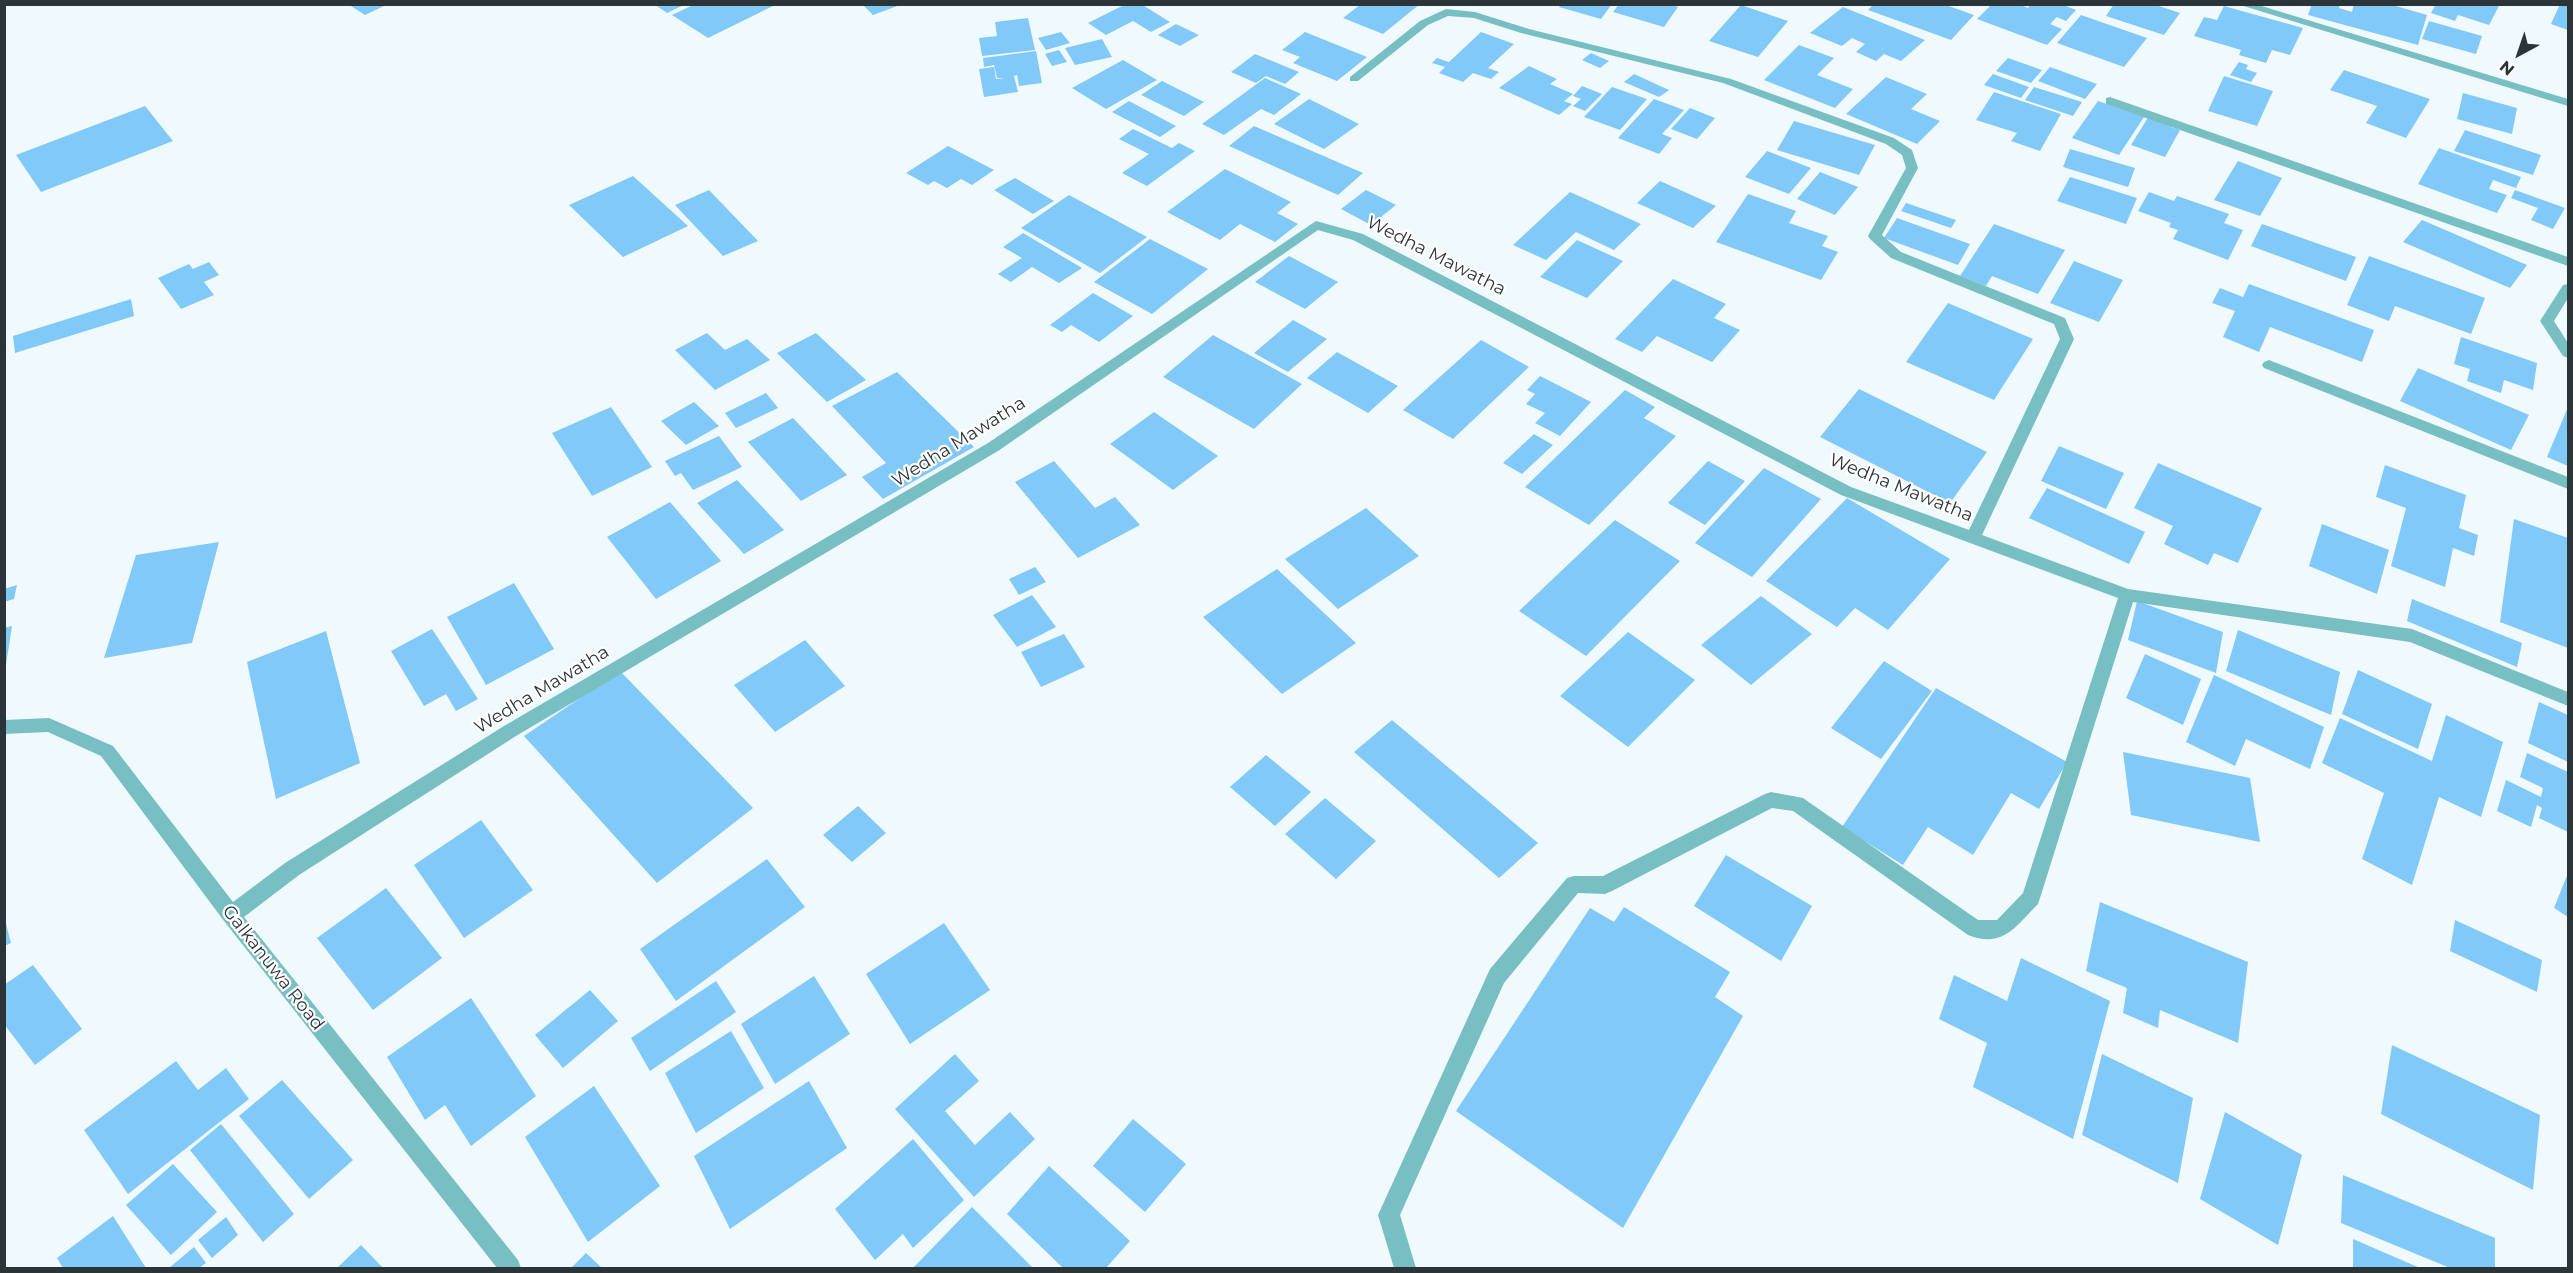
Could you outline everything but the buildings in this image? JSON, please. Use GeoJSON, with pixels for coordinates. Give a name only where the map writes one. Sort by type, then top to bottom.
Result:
{"type":"FeatureCollection","features":[{"type":"Feature","properties":{"kind":"street"},"geometry":{"type":"LineString","coordinates":[[2242,4],[2568,103]]}},
{"type":"Feature","properties":{"kind":"street"},"geometry":{"type":"LineString","coordinates":[[1354,79],[1424,23],[1446,12],[1475,15],[1525,31],[1727,81],[1890,141],[1908,153],[1912,168],[1875,236],[1896,255],[2060,321],[2067,339],[1973,538]]}},
{"type":"Feature","properties":{"kind":"street"},"geometry":{"type":"LineString","coordinates":[[2110,101],[2568,262]]}},
{"type":"Feature","properties":{"kind":"street","name":"Wedha Mawatha"},"geometry":{"type":"LineString","coordinates":[[231,915],[292,869],[510,731],[993,447],[1317,225],[1358,237],[1846,491],[2127,595],[2412,636],[2568,699]]}},
{"type":"Feature","properties":{"kind":"street"},"geometry":{"type":"LineString","coordinates":[[2568,288],[2547,321],[2568,353]]}},
{"type":"Feature","properties":{"kind":"street"},"geometry":{"type":"LineString","coordinates":[[2269,365],[2568,483]]}},
{"type":"Feature","properties":{"kind":"street"},"geometry":{"type":"LineString","coordinates":[[1405,1269],[1389,1215],[1497,976],[1574,884],[1605,885],[1771,800],[1797,804],[1975,929],[2001,929],[2031,898],[2127,595]]}},
{"type":"Feature","properties":{"kind":"street","name":"Galkanuwa Road"},"geometry":{"type":"LineString","coordinates":[[4,727],[49,725],[107,751],[231,915],[510,1269]]}}]}
